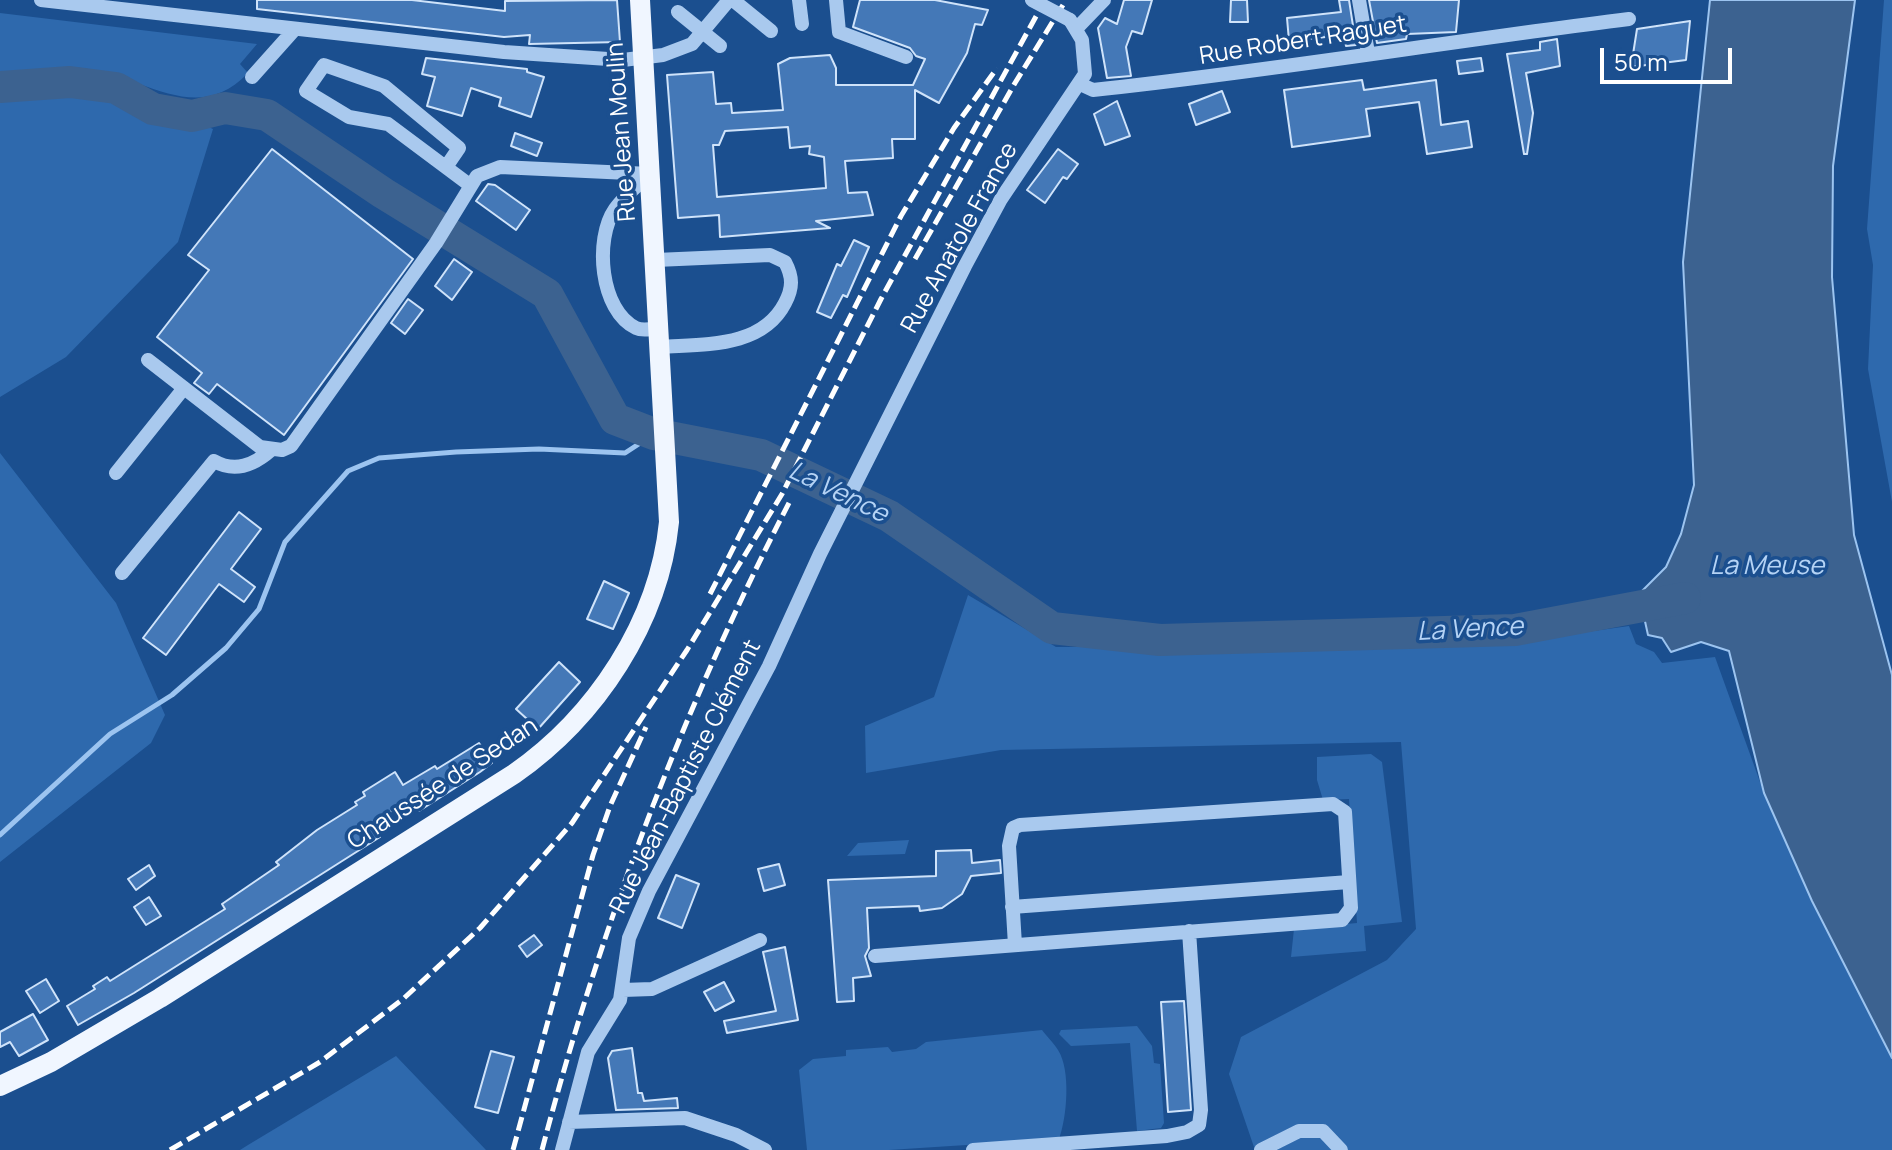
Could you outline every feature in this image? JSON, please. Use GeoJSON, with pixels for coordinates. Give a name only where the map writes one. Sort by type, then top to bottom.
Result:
{"type":"FeatureCollection","features":[{"type":"Feature","properties":{"kind":"main road","name":"Rue Jean Moulin"},"geometry":{"type":"LineString","coordinates":[[640,0],[656,260]]}},
{"type":"Feature","properties":{"kind":"main road","name":"Chaussée de Sedan"},"geometry":{"type":"LineString","coordinates":[[0,1086],[51,1062],[160,998],[514,774],[554,744],[580,716],[620,660],[656,586],[669,522],[656,260]]}},
{"type":"Feature","properties":{"kind":"street"},"geometry":{"type":"LineString","coordinates":[[41,0],[504,52],[643,59],[692,44],[731,0],[771,31]]}},
{"type":"Feature","properties":{"kind":"street"},"geometry":{"type":"LineString","coordinates":[[184,17],[188,0]]}},
{"type":"Feature","properties":{"kind":"street"},"geometry":{"type":"LineString","coordinates":[[799,0],[802,24]]}},
{"type":"Feature","properties":{"kind":"street"},"geometry":{"type":"LineString","coordinates":[[836,0],[839,32],[906,57]]}},
{"type":"Feature","properties":{"kind":"street"},"geometry":{"type":"LineString","coordinates":[[1032,0],[1074,24],[1084,55],[1085,74],[1080,84]]}},
{"type":"Feature","properties":{"kind":"street"},"geometry":{"type":"LineString","coordinates":[[1074,24],[1104,0]]}},
{"type":"Feature","properties":{"kind":"street"},"geometry":{"type":"LineString","coordinates":[[1359,0],[1368,53]]}},
{"type":"Feature","properties":{"kind":"street"},"geometry":{"type":"LineString","coordinates":[[678,12],[720,46]]}},
{"type":"Feature","properties":{"kind":"street","name":"Rue Robert Raguet"},"geometry":{"type":"LineString","coordinates":[[1080,84],[1093,90],[1204,80],[1368,53],[1629,19]]}},
{"type":"Feature","properties":{"kind":"street"},"geometry":{"type":"LineString","coordinates":[[252,77],[294,30]]}},
{"type":"Feature","properties":{"kind":"street"},"geometry":{"type":"LineString","coordinates":[[446,167],[459,148],[384,86],[324,65],[306,91],[349,117],[388,124],[471,186]]}},
{"type":"Feature","properties":{"kind":"street","name":"Rue Anatole France"},"geometry":{"type":"LineString","coordinates":[[838,519],[1001,199],[1080,84]]}},
{"type":"Feature","properties":{"kind":"street"},"geometry":{"type":"LineString","coordinates":[[148,360],[260,447],[271,450],[291,446],[436,243],[477,176],[500,167],[650,174]]}},
{"type":"Feature","properties":{"kind":"street"},"geometry":{"type":"LineString","coordinates":[[650,174],[614,210],[604,243],[613,304],[626,321],[638,330],[660,338],[737,339],[756,333],[781,310],[792,288],[785,262],[770,255],[656,260]]}},
{"type":"Feature","properties":{"kind":"street"},"geometry":{"type":"LineString","coordinates":[[116,473],[184,388]]}},
{"type":"Feature","properties":{"kind":"street"},"geometry":{"type":"LineString","coordinates":[[122,573],[214,461],[223,466],[240,467],[256,463],[271,450]]}},
{"type":"Feature","properties":{"kind":"street","name":"Rue Jean-Baptiste Clément"},"geometry":{"type":"LineString","coordinates":[[562,1150],[588,1052],[623,990],[629,938],[649,891],[769,666],[838,519]]}},
{"type":"Feature","properties":{"kind":"street"},"geometry":{"type":"LineString","coordinates":[[875,956],[1342,920],[1351,908],[1345,812],[1333,804],[1020,825],[1013,828],[1009,846],[1015,945]]}},
{"type":"Feature","properties":{"kind":"street"},"geometry":{"type":"LineString","coordinates":[[1012,907],[1349,882]]}},
{"type":"Feature","properties":{"kind":"street"},"geometry":{"type":"LineString","coordinates":[[973,1150],[1167,1136],[1187,1132],[1199,1125],[1201,1110],[1189,931]]}},
{"type":"Feature","properties":{"kind":"street"},"geometry":{"type":"LineString","coordinates":[[623,990],[652,989],[760,940]]}},
{"type":"Feature","properties":{"kind":"street"},"geometry":{"type":"LineString","coordinates":[[569,1122],[685,1118],[736,1135],[765,1150]]}},
{"type":"Feature","properties":{"kind":"street"},"geometry":{"type":"LineString","coordinates":[[1261,1150],[1299,1131],[1323,1131],[1341,1150]]}},
{"type":"Feature","properties":{"kind":"shaded area"},"geometry":{"type":"Polygon","coordinates":[[[1884,0],[1892,0],[1892,502],[1868,369],[1873,265],[1867,229],[1884,0]]]}},
{"type":"Feature","properties":{"kind":"shaded area"},"geometry":{"type":"Polygon","coordinates":[[[0,13],[257,44],[240,64],[248,73],[228,89],[209,96],[188,97],[168,93],[104,72],[81,68],[0,75],[0,13]]]}},
{"type":"Feature","properties":{"kind":"shaded area"},"geometry":{"type":"Polygon","coordinates":[[[111,83],[213,129],[178,242],[66,357],[0,397],[0,86],[111,83]]]}},
{"type":"Feature","properties":{"kind":"shaded area"},"geometry":{"type":"Polygon","coordinates":[[[0,453],[116,603],[165,715],[151,743],[0,862],[0,453]]]}},
{"type":"Feature","properties":{"kind":"shaded area"},"geometry":{"type":"Polygon","coordinates":[[[968,595],[1056,647],[1493,645],[1629,626],[1636,644],[1654,652],[1662,663],[1715,657],[1764,793],[1812,901],[1892,1058],[1892,1150],[1255,1150],[1229,1074],[1241,1037],[1387,960],[1416,929],[1401,742],[1001,750],[866,773],[865,726],[934,697],[968,595]]]}},
{"type":"Feature","properties":{"kind":"shaded area"},"geometry":{"type":"Polygon","coordinates":[[[1371,754],[1382,762],[1402,922],[1364,926],[1366,951],[1291,957],[1294,929],[1357,923],[1349,799],[1323,800],[1317,780],[1317,757],[1371,754]]]}},
{"type":"Feature","properties":{"kind":"shaded area"},"geometry":{"type":"Polygon","coordinates":[[[909,840],[905,854],[847,856],[858,843],[909,840]]]}},
{"type":"Feature","properties":{"kind":"shaded area"},"geometry":{"type":"Polygon","coordinates":[[[1137,1026],[1152,1046],[1154,1063],[1160,1064],[1164,1123],[1161,1128],[1137,1131],[1130,1043],[1071,1046],[1059,1034],[1061,1030],[1137,1026]]]}},
{"type":"Feature","properties":{"kind":"shaded area"},"geometry":{"type":"Polygon","coordinates":[[[1042,1030],[1058,1050],[1065,1069],[1066,1106],[1059,1139],[889,1150],[807,1150],[799,1070],[813,1059],[846,1056],[846,1050],[888,1047],[892,1052],[916,1049],[926,1042],[1042,1030]]]}},
{"type":"Feature","properties":{"kind":"shaded area"},"geometry":{"type":"Polygon","coordinates":[[[396,1056],[486,1150],[240,1150],[248,1145],[396,1056]]]}},
{"type":"Feature","properties":{"kind":"water","name":"La Meuse"},"geometry":{"type":"Polygon","coordinates":[[[1710,0],[1855,0],[1833,166],[1832,277],[1854,535],[1892,675],[1892,1058],[1812,901],[1764,793],[1729,651],[1701,642],[1671,652],[1662,638],[1648,635],[1639,594],[1666,567],[1681,534],[1694,485],[1683,262],[1710,0]]]}},
{"type":"Feature","properties":{"kind":"building"},"geometry":{"type":"Polygon","coordinates":[[[257,0],[412,0],[505,11],[505,1],[617,0],[620,42],[529,44],[530,35],[504,37],[257,9],[257,0]]]}},
{"type":"Feature","properties":{"kind":"building"},"geometry":{"type":"Polygon","coordinates":[[[860,0],[935,0],[988,10],[982,25],[975,24],[967,53],[939,103],[915,90],[915,139],[892,139],[893,158],[845,161],[848,193],[867,192],[873,215],[816,221],[830,228],[720,237],[719,215],[678,218],[667,75],[713,72],[716,104],[731,103],[732,113],[783,110],[778,64],[790,58],[830,55],[836,68],[836,85],[913,85],[925,59],[916,56],[910,48],[853,27],[860,0]],[[788,127],[725,131],[719,145],[713,145],[717,197],[826,188],[824,157],[809,154],[810,146],[790,148],[788,127]]]}},
{"type":"Feature","properties":{"kind":"building"},"geometry":{"type":"Polygon","coordinates":[[[1124,0],[1152,0],[1142,34],[1132,31],[1126,47],[1131,76],[1107,78],[1098,28],[1105,18],[1117,24],[1124,0]]]}},
{"type":"Feature","properties":{"kind":"building"},"geometry":{"type":"Polygon","coordinates":[[[1231,0],[1247,0],[1248,22],[1230,22],[1231,0]]]}},
{"type":"Feature","properties":{"kind":"building"},"geometry":{"type":"Polygon","coordinates":[[[1339,0],[1349,0],[1356,45],[1346,46],[1344,35],[1289,41],[1287,18],[1341,12],[1339,0]]]}},
{"type":"Feature","properties":{"kind":"building"},"geometry":{"type":"Polygon","coordinates":[[[1369,0],[1459,0],[1456,32],[1407,34],[1406,39],[1377,43],[1369,0]]]}},
{"type":"Feature","properties":{"kind":"building"},"geometry":{"type":"Polygon","coordinates":[[[1690,21],[1686,60],[1631,67],[1637,29],[1690,21]]]}},
{"type":"Feature","properties":{"kind":"building"},"geometry":{"type":"Polygon","coordinates":[[[1557,39],[1560,66],[1526,73],[1533,113],[1527,154],[1524,154],[1507,54],[1540,50],[1540,42],[1557,39]]]}},
{"type":"Feature","properties":{"kind":"building"},"geometry":{"type":"Polygon","coordinates":[[[426,58],[527,69],[527,72],[544,77],[531,117],[499,106],[501,98],[471,88],[462,116],[427,106],[435,77],[422,74],[426,58]]]}},
{"type":"Feature","properties":{"kind":"building"},"geometry":{"type":"Polygon","coordinates":[[[1481,58],[1483,71],[1459,74],[1457,61],[1481,58]]]}},
{"type":"Feature","properties":{"kind":"building"},"geometry":{"type":"Polygon","coordinates":[[[1362,80],[1364,90],[1436,80],[1441,125],[1468,121],[1472,147],[1427,154],[1419,102],[1366,109],[1370,136],[1292,147],[1284,90],[1362,80]]]}},
{"type":"Feature","properties":{"kind":"building"},"geometry":{"type":"Polygon","coordinates":[[[1222,91],[1230,112],[1196,125],[1189,104],[1222,91]]]}},
{"type":"Feature","properties":{"kind":"building"},"geometry":{"type":"Polygon","coordinates":[[[1117,101],[1130,136],[1105,145],[1094,114],[1117,101]]]}},
{"type":"Feature","properties":{"kind":"building"},"geometry":{"type":"Polygon","coordinates":[[[515,133],[542,143],[537,156],[511,146],[515,133]]]}},
{"type":"Feature","properties":{"kind":"building"},"geometry":{"type":"Polygon","coordinates":[[[272,149],[413,259],[284,435],[217,384],[209,394],[194,383],[202,373],[157,337],[209,270],[188,255],[272,149]]]}},
{"type":"Feature","properties":{"kind":"building"},"geometry":{"type":"Polygon","coordinates":[[[1058,149],[1078,164],[1067,179],[1063,177],[1045,203],[1027,190],[1058,149]]]}},
{"type":"Feature","properties":{"kind":"building"},"geometry":{"type":"Polygon","coordinates":[[[488,184],[495,185],[530,210],[516,230],[476,201],[488,184]]]}},
{"type":"Feature","properties":{"kind":"building"},"geometry":{"type":"Polygon","coordinates":[[[854,240],[869,247],[847,297],[843,295],[831,318],[817,312],[837,264],[841,266],[854,240]]]}},
{"type":"Feature","properties":{"kind":"building"},"geometry":{"type":"Polygon","coordinates":[[[454,259],[472,272],[452,300],[435,286],[454,259]]]}},
{"type":"Feature","properties":{"kind":"building"},"geometry":{"type":"Polygon","coordinates":[[[408,299],[423,310],[405,334],[391,323],[408,299]]]}},
{"type":"Feature","properties":{"kind":"building"},"geometry":{"type":"Polygon","coordinates":[[[239,512],[261,529],[231,569],[255,587],[244,602],[219,584],[166,655],[143,638],[239,512]]]}},
{"type":"Feature","properties":{"kind":"building"},"geometry":{"type":"Polygon","coordinates":[[[604,581],[629,593],[613,629],[587,619],[604,581]]]}},
{"type":"Feature","properties":{"kind":"building"},"geometry":{"type":"Polygon","coordinates":[[[559,662],[580,682],[538,729],[516,709],[559,662]]]}},
{"type":"Feature","properties":{"kind":"building"},"geometry":{"type":"Polygon","coordinates":[[[479,743],[492,763],[480,772],[419,811],[411,798],[372,824],[380,837],[134,993],[78,1025],[67,1006],[95,989],[93,986],[107,977],[110,981],[225,909],[222,904],[279,865],[276,862],[317,830],[357,805],[355,802],[365,796],[363,792],[395,772],[403,785],[435,766],[437,769],[479,743]]]}},
{"type":"Feature","properties":{"kind":"building"},"geometry":{"type":"Polygon","coordinates":[[[971,850],[972,863],[1000,860],[1001,873],[971,876],[962,894],[942,908],[920,911],[919,906],[867,908],[869,948],[865,956],[871,976],[853,978],[854,1001],[837,1002],[828,880],[936,876],[936,851],[971,850]]]}},
{"type":"Feature","properties":{"kind":"building"},"geometry":{"type":"Polygon","coordinates":[[[779,864],[785,885],[764,891],[758,869],[779,864]]]}},
{"type":"Feature","properties":{"kind":"building"},"geometry":{"type":"Polygon","coordinates":[[[149,865],[155,876],[136,890],[128,879],[149,865]]]}},
{"type":"Feature","properties":{"kind":"building"},"geometry":{"type":"Polygon","coordinates":[[[676,875],[699,884],[682,928],[658,918],[676,875]]]}},
{"type":"Feature","properties":{"kind":"building"},"geometry":{"type":"Polygon","coordinates":[[[149,897],[161,916],[146,925],[134,907],[149,897]]]}},
{"type":"Feature","properties":{"kind":"building"},"geometry":{"type":"Polygon","coordinates":[[[534,935],[542,945],[527,957],[519,946],[534,935]]]}},
{"type":"Feature","properties":{"kind":"building"},"geometry":{"type":"Polygon","coordinates":[[[785,947],[798,1020],[727,1033],[724,1021],[776,1011],[763,952],[785,947]]]}},
{"type":"Feature","properties":{"kind":"building"},"geometry":{"type":"Polygon","coordinates":[[[46,979],[59,1001],[40,1013],[26,991],[46,979]]]}},
{"type":"Feature","properties":{"kind":"building"},"geometry":{"type":"Polygon","coordinates":[[[724,982],[734,1001],[715,1011],[704,992],[724,982]]]}},
{"type":"Feature","properties":{"kind":"building"},"geometry":{"type":"Polygon","coordinates":[[[1184,1001],[1191,1110],[1168,1112],[1161,1002],[1184,1001]]]}},
{"type":"Feature","properties":{"kind":"building"},"geometry":{"type":"Polygon","coordinates":[[[33,1014],[48,1040],[19,1056],[10,1042],[0,1047],[0,1032],[33,1014]]]}},
{"type":"Feature","properties":{"kind":"building"},"geometry":{"type":"Polygon","coordinates":[[[632,1048],[638,1093],[642,1093],[644,1101],[677,1098],[678,1108],[616,1110],[608,1058],[612,1051],[632,1048]]]}},
{"type":"Feature","properties":{"kind":"building"},"geometry":{"type":"Polygon","coordinates":[[[491,1051],[514,1057],[498,1113],[475,1107],[491,1051]]]}},
{"type":"Feature","properties":{"kind":"waterway","name":"La Vence"},"geometry":{"type":"LineString","coordinates":[[0,87],[70,82],[116,88],[153,109],[192,116],[225,108],[267,115],[383,193],[547,294],[615,419],[654,434],[761,455],[889,516],[1052,628],[1160,640],[1515,630],[1685,598]]}},
{"type":"Feature","properties":{"kind":"waterway"},"geometry":{"type":"LineString","coordinates":[[0,835],[110,734],[172,695],[226,648],[259,609],[285,542],[348,471],[379,458],[456,452],[539,449],[625,453],[654,434]]}},
{"type":"Feature","properties":{"kind":"railway"},"geometry":{"type":"LineString","coordinates":[[170,1150],[320,1062],[403,999],[480,928],[572,823],[687,650],[782,494],[881,299],[1045,0]]}},
{"type":"Feature","properties":{"kind":"railway"},"geometry":{"type":"LineString","coordinates":[[915,259],[1066,0]]}},
{"type":"Feature","properties":{"kind":"railway"},"geometry":{"type":"LineString","coordinates":[[710,594],[901,216],[954,128],[997,68]]}},
{"type":"Feature","properties":{"kind":"railway"},"geometry":{"type":"LineString","coordinates":[[542,1150],[591,983],[648,819],[714,658],[790,501]]}},
{"type":"Feature","properties":{"kind":"railway"},"geometry":{"type":"LineString","coordinates":[[513,1150],[593,855],[610,806],[646,727]]}}]}
